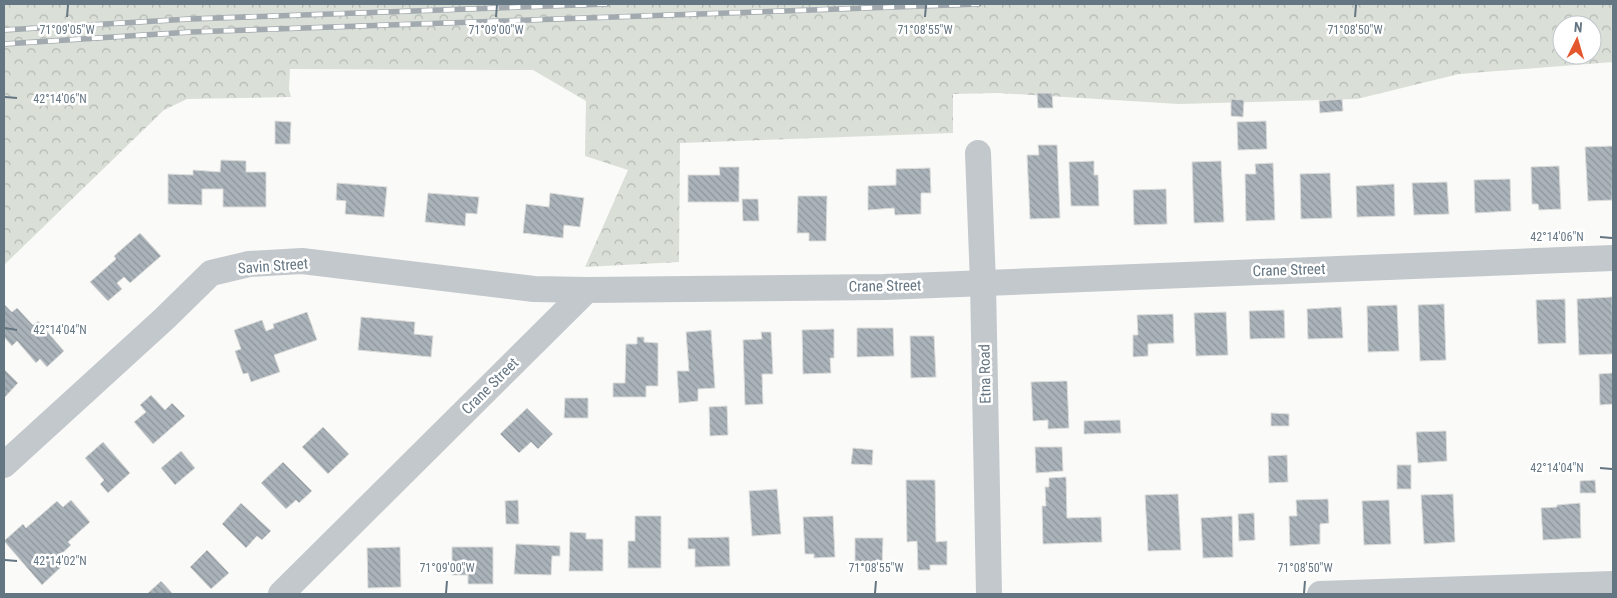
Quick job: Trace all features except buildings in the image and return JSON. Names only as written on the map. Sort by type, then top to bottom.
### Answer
[{"type":"street","name":"Etna Road","points":[[978,153],[983,283],[989,594]]},
{"type":"street","name":"Crane Street","points":[[281,594],[587,290],[884,287],[1613,258]]},
{"type":"street","name":"Savin Street","points":[[4,465],[211,274],[249,264],[302,261],[534,289],[587,290]]},
{"type":"street","points":[[1320,594],[1498,592],[1613,584]]},
{"type":"green space","points":[[4,4],[1613,4],[1613,62],[1602,63],[1602,15],[1552,15],[1552,65],[1574,65],[1459,74],[1357,99],[1179,104],[998,93],[953,94],[953,133],[680,143],[679,262],[585,267],[628,170],[585,156],[586,101],[533,70],[290,69],[289,89],[291,97],[187,99],[164,110],[4,265]]},
{"type":"railway","points":[[4,30],[190,19],[607,4]]},
{"type":"railway","points":[[4,44],[191,32],[979,4]]}]
